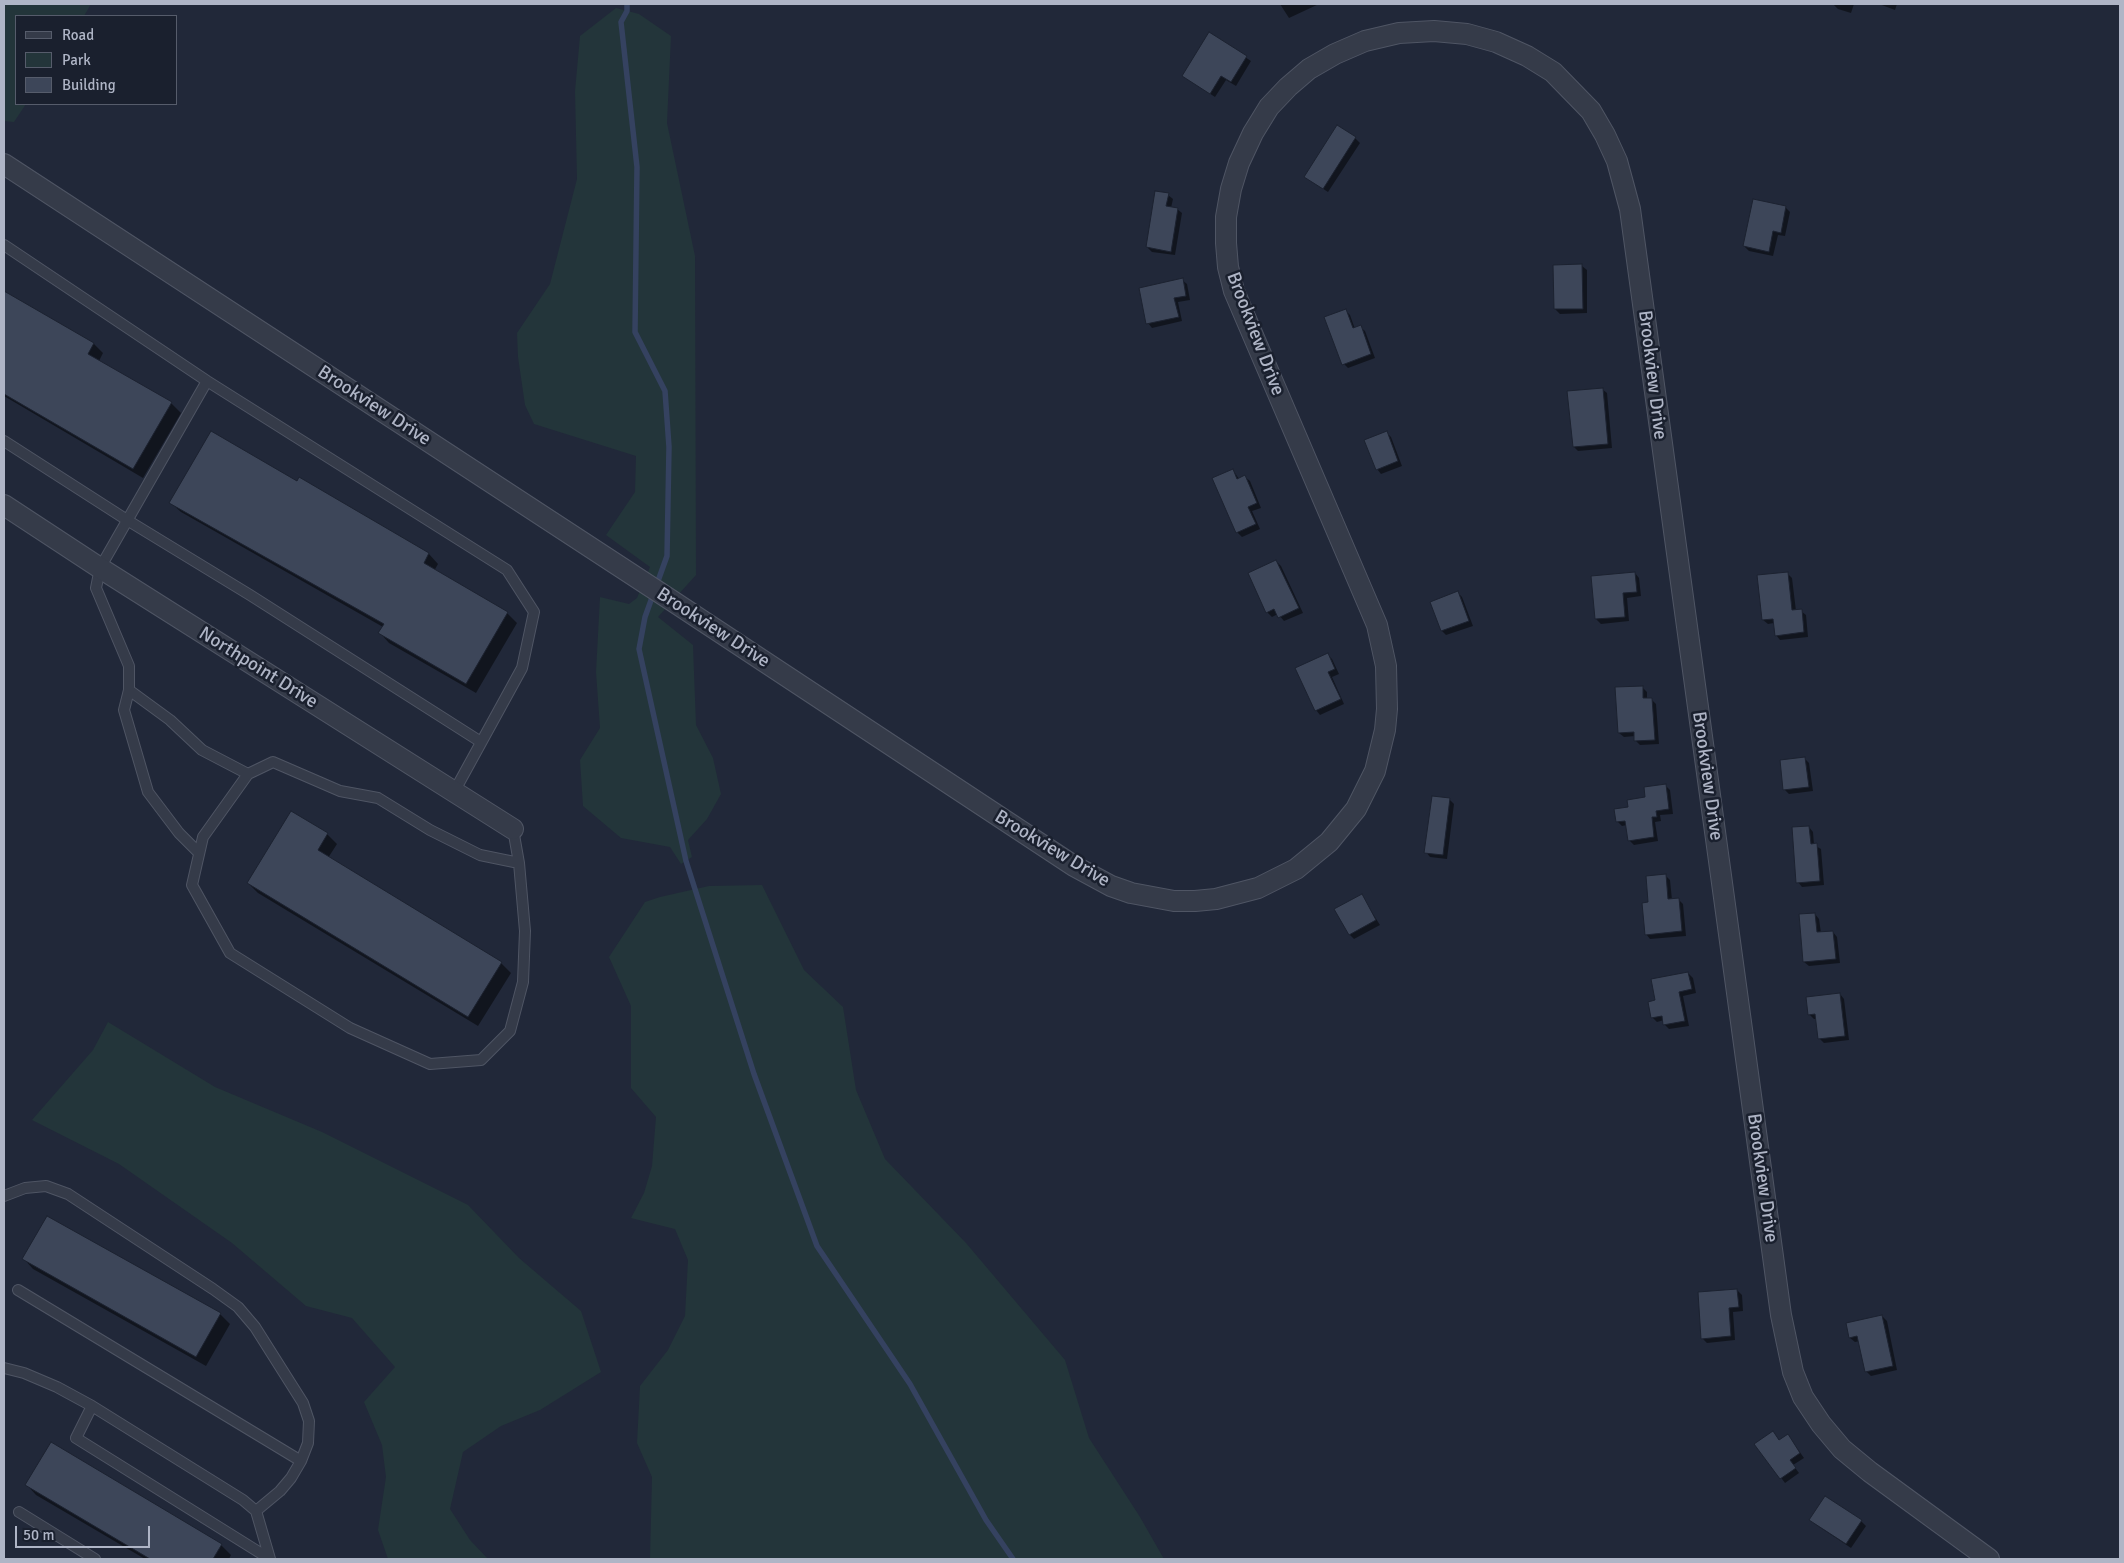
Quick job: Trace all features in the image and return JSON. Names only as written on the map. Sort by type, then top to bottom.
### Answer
[{"type":"street","name":"Brookview Drive","points":[[4,164],[1074,866],[1111,886],[1131,893],[1174,900],[1216,899],[1258,888],[1296,869],[1324,847],[1343,826],[1356,809],[1372,778],[1381,751],[1387,709],[1386,666],[1377,625],[1234,291],[1228,267],[1226,217],[1231,189],[1239,163],[1253,133],[1265,114],[1288,87],[1309,69],[1365,41],[1399,33],[1434,31],[1467,34],[1496,42],[1527,56],[1553,72],[1591,111],[1605,135],[1617,161],[1630,209],[1779,1305],[1793,1372],[1803,1397],[1821,1424],[1842,1448],[1870,1472],[1989,1559]]},
{"type":"street","name":"Northpoint Drive","points":[[4,505],[100,568],[513,829]]},
{"type":"lane","points":[[4,245],[207,381],[507,570],[534,612],[522,668],[454,792]]},
{"type":"lane","points":[[199,853],[179,833],[148,792],[124,710],[129,690],[129,666],[96,588],[100,568],[207,381]]},
{"type":"lane","points":[[4,441],[127,520],[250,594],[481,742]]},
{"type":"lane","points":[[129,690],[170,720],[202,750],[248,774]]},
{"type":"lane","points":[[513,829],[520,863],[525,931],[523,982],[510,1031],[481,1060],[430,1064],[350,1028],[230,953],[192,885],[203,838],[248,774],[273,762],[340,791],[378,798],[430,830],[480,855],[520,863]]},
{"type":"lane","points":[[4,1196],[25,1188],[46,1186],[68,1194],[238,1307],[255,1327],[303,1403],[309,1421],[308,1443],[301,1461],[291,1478],[280,1491],[256,1511]]},
{"type":"lane","points":[[18,1290],[301,1461]]},
{"type":"lane","points":[[4,1368],[24,1373],[56,1386],[92,1406],[243,1500],[256,1511],[270,1559]]},
{"type":"lane","points":[[92,1406],[76,1438],[270,1559]]},
{"type":"lane","points":[[19,1512],[95,1559]]},
{"type":"green space","points":[[4,4],[91,4],[85,15],[15,15],[15,105],[25,105],[14,122],[4,121]]},
{"type":"green space","points":[[616,8],[639,14],[671,36],[667,123],[695,256],[696,575],[658,617],[693,645],[696,725],[713,758],[721,794],[707,819],[688,840],[692,857],[681,864],[670,847],[621,838],[583,806],[580,760],[600,728],[596,672],[600,597],[629,604],[637,598],[650,567],[606,535],[635,492],[636,456],[534,424],[525,405],[518,357],[517,333],[550,284],[577,179],[575,91],[580,36]]},
{"type":"green space","points":[[762,885],[804,970],[843,1007],[856,1090],[885,1159],[966,1243],[1065,1360],[1089,1438],[1140,1517],[1164,1559],[650,1559],[652,1477],[637,1443],[640,1386],[668,1350],[685,1316],[688,1260],[675,1229],[631,1218],[644,1193],[652,1166],[656,1117],[631,1088],[631,1006],[609,957],[645,902],[709,886]]},
{"type":"green space","points":[[108,1022],[215,1087],[322,1132],[468,1205],[519,1258],[581,1311],[601,1372],[540,1410],[501,1426],[463,1452],[450,1509],[470,1540],[488,1559],[388,1559],[378,1530],[386,1477],[382,1445],[364,1402],[395,1367],[352,1318],[306,1306],[232,1243],[119,1164],[32,1120],[93,1050]]},
{"type":"building","points":[[1209,32],[1247,56],[1231,82],[1221,76],[1210,94],[1182,76]]},
{"type":"building","points":[[1337,125],[1356,137],[1323,189],[1304,177]]},
{"type":"building","points":[[1155,191],[1169,193],[1166,206],[1178,208],[1171,252],[1146,247]]},
{"type":"building","points":[[1753,199],[1786,206],[1781,233],[1773,231],[1769,252],[1743,246]]},
{"type":"building","points":[[1582,264],[1583,309],[1554,309],[1553,265]]},
{"type":"building","points":[[1183,278],[1186,296],[1174,298],[1179,317],[1146,324],[1139,288]]},
{"type":"building","points":[[4,291],[94,343],[88,354],[172,402],[133,469],[4,394]]},
{"type":"building","points":[[1346,309],[1353,328],[1361,325],[1371,354],[1342,365],[1324,317]]},
{"type":"building","points":[[1603,388],[1608,444],[1573,447],[1567,391]]},
{"type":"building","points":[[211,431],[297,481],[299,477],[429,553],[424,563],[508,612],[466,684],[378,633],[384,624],[169,503]]},
{"type":"building","points":[[1387,431],[1398,461],[1376,470],[1364,440]]},
{"type":"building","points":[[1233,469],[1237,479],[1245,475],[1257,503],[1248,507],[1256,524],[1236,533],[1212,478]]},
{"type":"building","points":[[1276,560],[1299,608],[1278,618],[1274,609],[1266,613],[1248,573]]},
{"type":"building","points":[[1635,572],[1637,592],[1623,593],[1625,617],[1595,619],[1591,576]]},
{"type":"building","points":[[1788,572],[1792,610],[1802,609],[1804,632],[1775,636],[1773,619],[1762,620],[1757,575]]},
{"type":"building","points":[[1458,591],[1469,621],[1441,631],[1430,602]]},
{"type":"building","points":[[1328,653],[1335,669],[1328,672],[1341,699],[1315,711],[1295,668]]},
{"type":"building","points":[[1643,686],[1643,698],[1652,698],[1655,740],[1634,741],[1634,732],[1618,733],[1615,687]]},
{"type":"building","points":[[1805,757],[1809,787],[1783,790],[1780,760]]},
{"type":"building","points":[[1666,784],[1669,809],[1656,811],[1657,817],[1652,817],[1654,837],[1628,841],[1625,821],[1616,822],[1614,809],[1628,807],[1627,800],[1645,797],[1644,787]]},
{"type":"building","points":[[1432,796],[1450,798],[1443,855],[1424,853]]},
{"type":"building","points":[[291,811],[328,833],[318,850],[502,962],[468,1017],[247,883]]},
{"type":"building","points":[[1809,826],[1811,844],[1817,843],[1820,881],[1796,883],[1792,827]]},
{"type":"building","points":[[1666,874],[1668,899],[1679,898],[1682,931],[1645,935],[1642,903],[1648,902],[1646,876]]},
{"type":"building","points":[[1362,894],[1376,920],[1349,935],[1334,909]]},
{"type":"building","points":[[1815,913],[1817,932],[1833,931],[1836,959],[1803,962],[1799,914]]},
{"type":"building","points":[[1688,972],[1692,989],[1679,992],[1685,1021],[1663,1025],[1662,1016],[1651,1018],[1648,1002],[1655,1000],[1651,979]]},
{"type":"building","points":[[1840,993],[1845,1036],[1818,1039],[1815,1014],[1808,1015],[1806,997]]},
{"type":"building","points":[[47,1216],[221,1313],[196,1357],[22,1259]]},
{"type":"building","points":[[1737,1289],[1739,1307],[1729,1308],[1731,1336],[1701,1339],[1698,1292]]},
{"type":"building","points":[[1882,1315],[1893,1366],[1865,1372],[1857,1336],[1849,1338],[1846,1323]]},
{"type":"building","points":[[1773,1431],[1779,1440],[1788,1434],[1800,1453],[1790,1460],[1796,1468],[1780,1479],[1754,1444]]},
{"type":"building","points":[[51,1442],[222,1544],[213,1559],[150,1559],[25,1485]]},
{"type":"building","points":[[1825,1496],[1862,1520],[1846,1544],[1809,1520]]},
{"type":"waterway","points":[[627,4],[627,11],[621,22],[637,167],[635,332],[665,391],[669,447],[667,556],[645,617],[639,649],[686,861],[754,1074],[817,1246],[910,1384],[986,1520],[1013,1559]]}]
